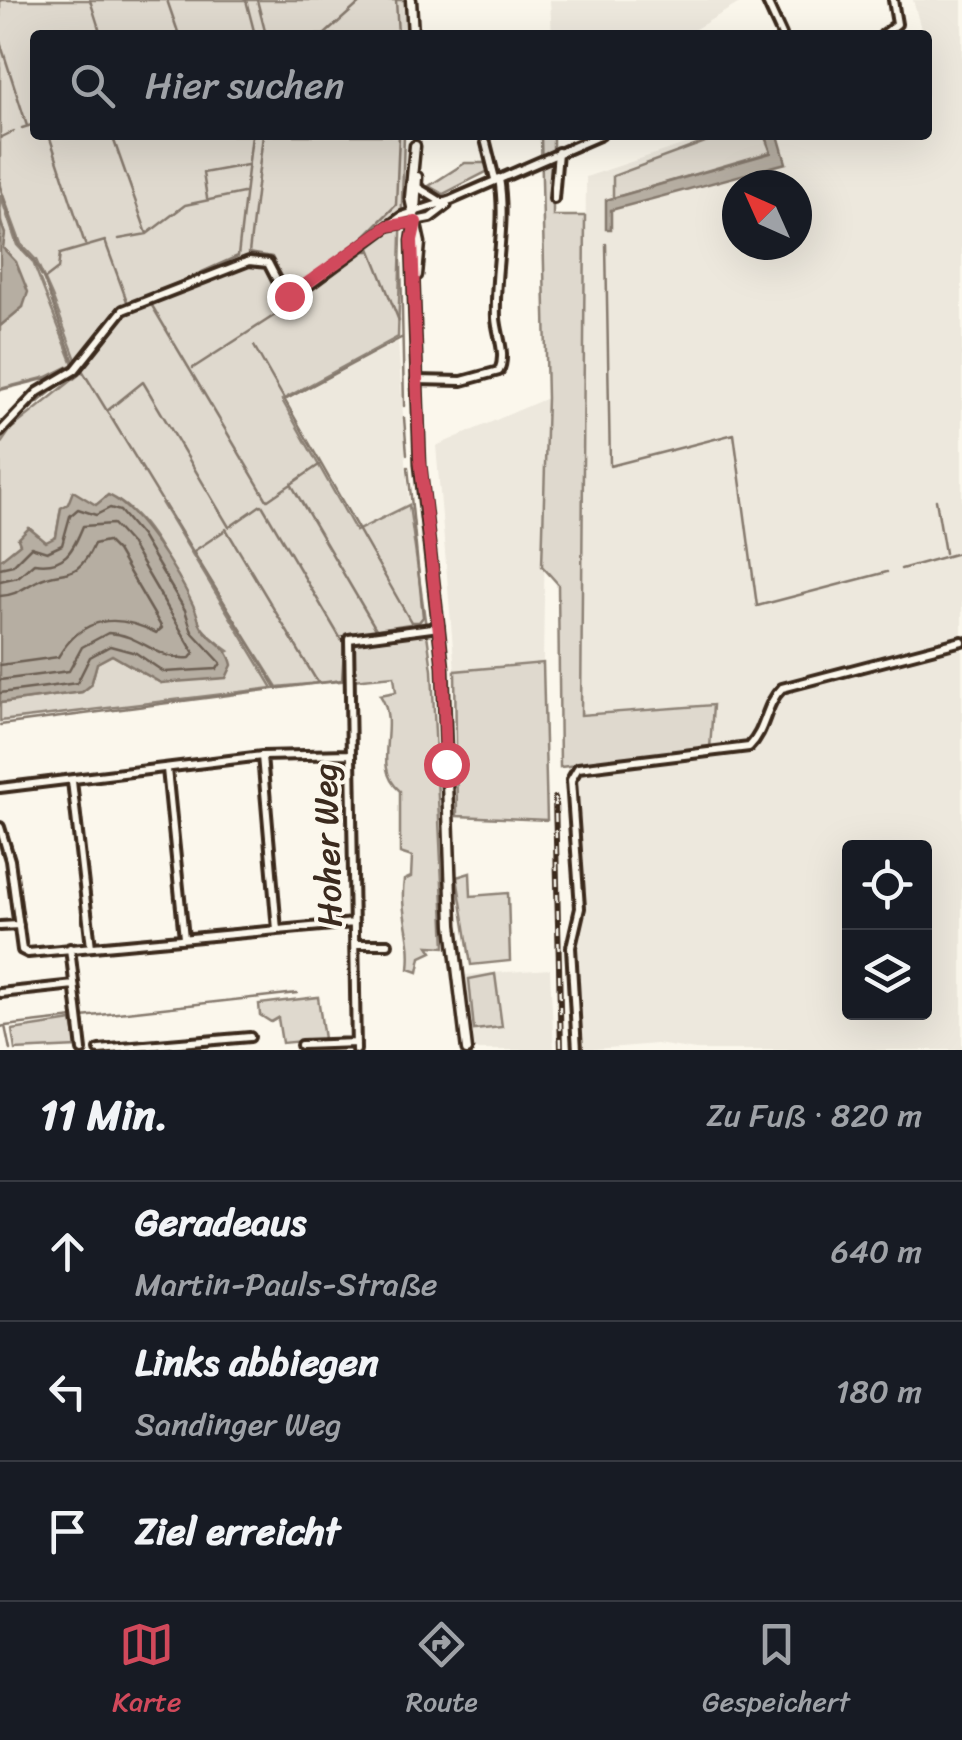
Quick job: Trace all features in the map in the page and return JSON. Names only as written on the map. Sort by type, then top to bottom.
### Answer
[{"type":"street","points":[[411,0],[412,30]]},
{"type":"street","points":[[766,0],[780,30]]},
{"type":"street","points":[[889,30],[897,24],[894,0]]},
{"type":"street","points":[[415,140],[417,187],[412,240],[416,380],[439,627],[452,925],[467,1050]]},
{"type":"street","points":[[416,380],[462,381],[499,371],[504,362],[496,321],[496,262],[504,215],[486,140]]},
{"type":"street","points":[[0,432],[38,392],[76,370],[123,310],[249,260],[268,262],[282,292],[293,296],[388,226],[588,140]]},
{"type":"street","points":[[415,217],[410,198],[416,146]]},
{"type":"street","points":[[554,199],[558,152]]},
{"type":"street","points":[[417,187],[448,202]]},
{"type":"street","name":"Hoher Weg","points":[[356,1046],[348,638],[439,627]]},
{"type":"street","points":[[576,1050],[571,947],[580,908],[571,780],[578,768],[749,746],[762,734],[770,700],[782,688],[962,642]]},
{"type":"street","points":[[0,788],[262,756],[349,754]]},
{"type":"street","points":[[262,756],[277,930]]},
{"type":"street","points":[[167,769],[184,938]]},
{"type":"street","points":[[72,780],[91,946]]},
{"type":"street","points":[[0,827],[10,860],[22,950],[354,924]]},
{"type":"street","points":[[0,860],[10,860]]},
{"type":"street","points":[[0,926],[19,925]]},
{"type":"street","points":[[356,944],[388,944]]},
{"type":"street","points":[[70,948],[82,1050]]},
{"type":"street","points":[[0,994],[74,985]]},
{"type":"street","points":[[99,1050],[169,1048],[250,1037]]},
{"type":"street","points":[[301,1045],[356,1046]]},
{"type":"shaded area","points":[[0,0],[407,0],[406,30],[30,30],[30,140],[404,140],[398,337],[282,400],[356,531],[409,505],[432,670],[445,947],[428,946],[432,952],[421,957],[418,972],[409,969],[403,903],[404,880],[411,877],[412,857],[400,853],[400,791],[387,770],[388,720],[380,695],[396,692],[394,676],[277,687],[161,502],[273,688],[0,721],[0,703],[82,692],[91,685],[97,663],[112,655],[161,683],[229,651],[200,625],[151,534],[124,505],[108,496],[97,505],[61,508],[56,537],[46,543],[36,536],[0,560],[0,445],[11,429],[81,373],[52,296],[36,260],[21,244],[0,187]]},
{"type":"shaded area","points":[[550,0],[743,1],[694,30],[552,30]]},
{"type":"shaded area","points":[[913,0],[962,0],[962,1050],[696,1050],[657,1044],[583,1050],[577,1016],[576,780],[582,772],[709,749],[712,705],[581,716],[586,177],[697,140],[932,140],[932,30],[918,30]]},
{"type":"shaded area","points":[[541,140],[553,140],[553,216],[585,216],[581,715],[713,705],[710,749],[560,767],[558,584],[542,566],[547,398]]},
{"type":"shaded area","points":[[710,140],[766,140],[771,152],[613,198],[613,176]]},
{"type":"shaded area","points":[[465,163],[486,163],[488,171],[443,194],[429,186]]},
{"type":"shaded area","points":[[0,194],[17,245],[33,262],[73,364],[47,377],[0,389],[0,326],[23,307],[16,262],[2,248]]},
{"type":"shaded area","points":[[398,341],[409,505],[360,530],[287,401]]},
{"type":"shaded area","points":[[547,398],[543,663],[455,671],[436,446]]},
{"type":"shaded area","points":[[543,663],[547,820],[457,816],[455,671]]},
{"type":"shaded area","points":[[470,873],[471,896],[508,893],[510,961],[471,965],[457,877]]},
{"type":"shaded area","points":[[550,969],[554,1050],[473,1050],[464,975]]},
{"type":"shaded area","points":[[495,974],[502,1027],[474,1030],[469,979]]},
{"type":"shaded area","points":[[318,997],[324,1039],[282,1043],[278,1018],[271,1022],[260,1015],[259,1004]]},
{"type":"shaded area","points":[[72,1021],[77,1047],[15,1050],[12,1030]]},
{"type":"water","points":[[767,140],[779,140],[786,163],[760,170],[722,170],[722,180],[611,210],[611,229],[606,229],[606,200],[771,153]]},
{"type":"water","points":[[0,220],[5,234],[3,248],[16,262],[28,292],[23,307],[0,326]]},
{"type":"water","points":[[73,491],[96,505],[108,495],[145,528],[179,578],[201,627],[227,653],[232,665],[226,678],[161,683],[112,655],[97,663],[91,685],[82,692],[0,703],[0,560],[20,544],[18,539],[29,528],[46,542],[56,537],[61,508],[68,504]]},
{"type":"waterway","points":[[90,0],[99,30]]},
{"type":"waterway","points":[[167,0],[177,30]]},
{"type":"waterway","points":[[246,0],[254,30]]},
{"type":"waterway","points":[[257,0],[265,30]]},
{"type":"waterway","points":[[330,30],[363,0]]},
{"type":"waterway","points":[[396,0],[398,30]]},
{"type":"waterway","points":[[0,42],[27,126]]},
{"type":"waterway","points":[[22,128],[30,126]]},
{"type":"waterway","points":[[0,138],[14,131]]},
{"type":"waterway","points":[[51,140],[85,244]]},
{"type":"waterway","points":[[114,140],[147,234],[185,205],[243,193]]},
{"type":"waterway","points":[[135,302],[238,256],[251,140]]},
{"type":"waterway","points":[[262,140],[249,253],[272,257],[290,292],[354,247],[396,205],[399,140]]},
{"type":"waterway","points":[[207,198],[203,173],[247,165]]},
{"type":"waterway","points":[[0,187],[19,245],[44,280],[75,365]]},
{"type":"waterway","points":[[119,239],[147,234]]},
{"type":"waterway","points":[[45,279],[58,269],[60,254],[105,241],[128,304]]},
{"type":"waterway","points":[[606,244],[610,466],[734,434],[757,606],[887,572]]},
{"type":"waterway","points":[[370,248],[399,321]]},
{"type":"waterway","points":[[296,300],[365,251],[371,251]]},
{"type":"waterway","points":[[401,261],[404,406]]},
{"type":"waterway","points":[[207,281],[243,268]]},
{"type":"waterway","points":[[190,287],[151,304],[267,500]]},
{"type":"waterway","points":[[193,368],[289,306]]},
{"type":"waterway","points":[[0,390],[48,378],[75,365],[119,308]]},
{"type":"waterway","points":[[285,400],[401,338]]},
{"type":"waterway","points":[[0,440],[102,343]]},
{"type":"waterway","points":[[254,346],[411,622],[419,622],[423,617],[408,467]]},
{"type":"waterway","points":[[82,370],[277,689]]},
{"type":"waterway","points":[[107,411],[143,382],[229,527]]},
{"type":"waterway","points":[[404,418],[407,454]]},
{"type":"waterway","points":[[268,500],[319,465]]},
{"type":"waterway","points":[[291,484],[376,629]]},
{"type":"waterway","points":[[936,500],[945,553]]},
{"type":"waterway","points":[[231,526],[261,505]]},
{"type":"waterway","points":[[262,505],[342,641]]},
{"type":"waterway","points":[[226,529],[318,683]]},
{"type":"waterway","points":[[194,551],[224,531]]},
{"type":"waterway","points":[[901,569],[962,552]]},
{"type":"waterway","points":[[0,725],[342,680],[345,634],[410,624]]},
{"type":"waterway","points":[[82,1017],[297,993]]},
{"type":"waterway","points":[[5,1026],[74,1018]]},
{"type":"waterway","points":[[0,1027],[5,1026],[10,1050]]},
{"type":"railway","points":[[555,798],[561,1050]]},
{"type":"route","points":[[289,296],[365,246],[388,226],[416,222],[412,240],[420,458],[443,668],[446,764]]}]
